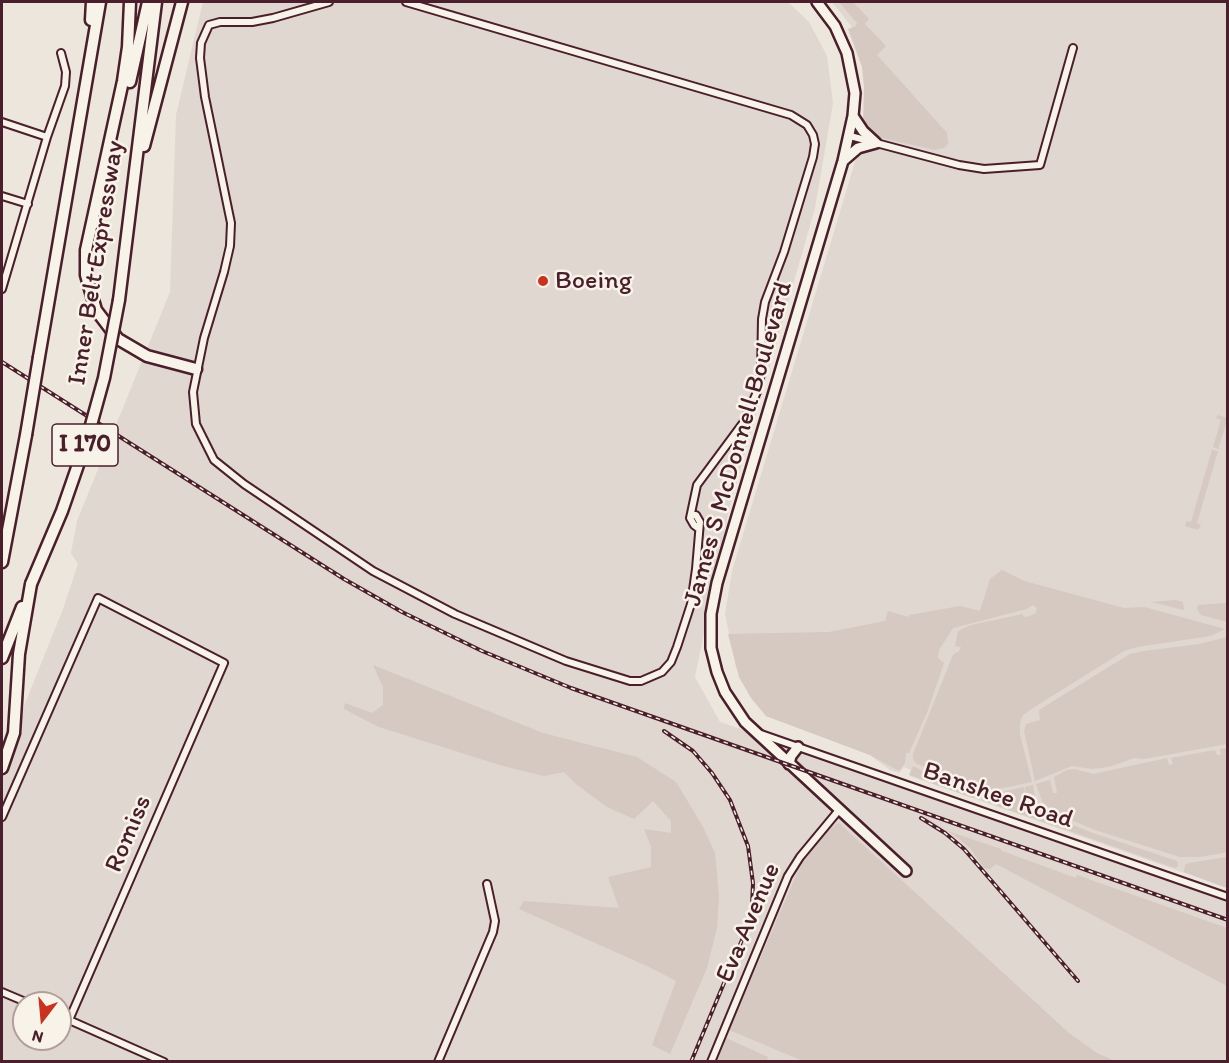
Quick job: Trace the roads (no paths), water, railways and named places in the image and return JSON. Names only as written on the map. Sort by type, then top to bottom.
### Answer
[{"type":"highway","points":[[87,78],[92,2]]},
{"type":"highway","name":"Inner Belt Expressway","points":[[2,562],[100,2]]},
{"type":"highway","points":[[130,2],[128,47],[123,81],[85,263],[88,288],[96,310],[118,339],[147,356],[196,369]]},
{"type":"highway","points":[[148,2],[95,236],[91,264],[92,276],[100,304],[116,328],[136,344],[178,359],[196,369]]},
{"type":"highway","name":"Inner Belt Expressway","points":[[2,658],[62,511],[88,436],[108,358],[119,300],[156,2]]},
{"type":"highway","points":[[135,178],[182,2]]},
{"type":"highway","points":[[2,768],[14,733],[19,654],[31,584]]},
{"type":"main road","name":"James S McDonnell Boulevard","points":[[818,2],[835,26],[848,52],[854,81],[850,136],[712,603],[711,648],[720,682],[734,708],[755,732],[906,871]]},
{"type":"main road","points":[[853,116],[863,131],[876,143]]},
{"type":"main road","points":[[843,161],[858,148],[876,143]]},
{"type":"main road","points":[[789,764],[790,756],[798,747]]},
{"type":"street","points":[[328,2],[252,22],[220,22],[209,25],[204,33],[200,58],[204,97],[231,223],[230,246],[224,272],[196,369],[193,392],[196,424],[214,460],[244,484],[370,570],[440,606],[563,660],[618,679],[641,681],[653,677],[662,672],[671,662],[691,604],[700,522],[696,515],[692,515],[697,486],[743,423],[757,392],[761,373],[762,319],[765,302],[784,252],[813,157],[815,144],[813,135],[807,125],[791,115],[405,2]]},
{"type":"street","points":[[850,136],[959,165],[984,169],[1040,165],[1073,48]]},
{"type":"street","points":[[2,289],[66,78],[61,53]]},
{"type":"street","points":[[2,122],[47,136]]},
{"type":"street","points":[[2,196],[28,204]]},
{"type":"street","name":"Romiss","points":[[2,817],[98,598],[224,663],[72,1013]]},
{"type":"street","name":"Banshee Road","points":[[755,732],[1227,897]]},
{"type":"street","name":"Eva Avenue","points":[[711,1062],[788,876],[800,857],[839,810]]},
{"type":"street","points":[[438,1062],[493,932],[495,921],[487,885]]},
{"type":"street","points":[[72,1021],[164,1062]]},
{"type":"railway","points":[[2,362],[344,579],[402,612],[482,651],[571,688],[1228,920]]},
{"type":"railway","points":[[664,731],[693,751],[712,773],[730,800],[748,846],[753,883],[752,906],[747,928],[691,1062]]},
{"type":"railway","points":[[921,818],[945,833],[964,849],[1078,981]]},
{"type":"place","name":"Boeing","points":[[543,281]]}]
